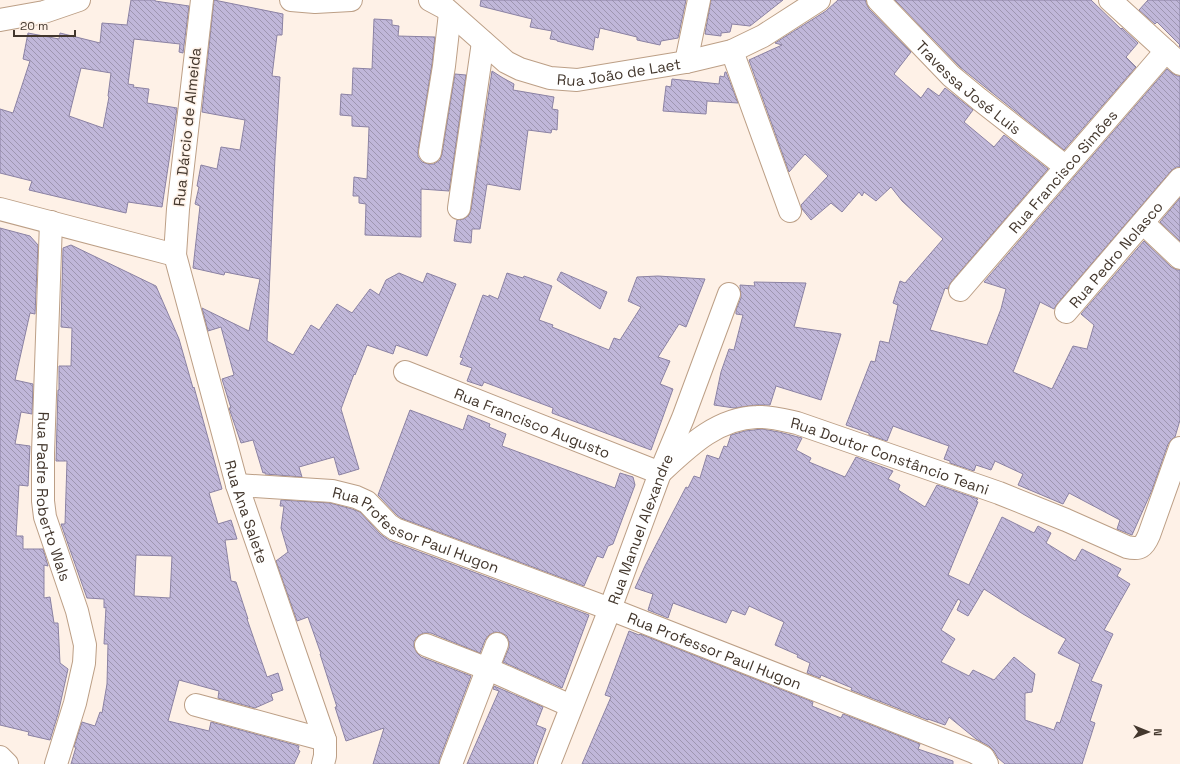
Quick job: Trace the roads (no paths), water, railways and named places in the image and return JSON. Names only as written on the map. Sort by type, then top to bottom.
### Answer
[{"type":"street","points":[[0,20],[44,12],[79,0]]},
{"type":"street","name":"Rua Dárcio de Almeida","points":[[175,255],[179,202],[202,0]]},
{"type":"street","points":[[291,0],[315,2],[352,0]]},
{"type":"street","name":"Rua João de Laet","points":[[430,0],[445,8],[506,62],[538,75],[567,80],[578,80],[686,62],[732,51],[763,36],[818,0]]},
{"type":"street","points":[[686,62],[699,0]]},
{"type":"street","name":"Travessa José Luis","points":[[878,0],[951,76],[1066,168]]},
{"type":"street","points":[[1123,4],[1173,58]]},
{"type":"street","points":[[430,152],[444,66],[450,13]]},
{"type":"street","points":[[459,208],[483,42]]},
{"type":"street","points":[[732,51],[790,211]]},
{"type":"street","name":"Rua Francisco Simões","points":[[960,290],[1066,168],[1173,58]]},
{"type":"street","name":"Rua Pedro Nolasco","points":[[1066,312],[1180,179]]},
{"type":"street","points":[[0,209],[175,255]]},
{"type":"street","name":"Rua Padre Roberto Wals","points":[[51,222],[43,453],[43,501],[45,517],[77,611],[85,645],[84,663],[56,764]]},
{"type":"street","points":[[1142,223],[1180,258]]},
{"type":"street","name":"Rua Ana Salete","points":[[175,255],[237,485],[326,740],[323,764]]},
{"type":"street","name":"Rua Manuel Alexandre","points":[[549,764],[610,609],[660,473],[683,418],[729,294]]},
{"type":"street","name":"Rua Francisco Augusto","points":[[405,372],[660,473]]},
{"type":"street","name":"Rua Doutor Constâncio Teani","points":[[660,473],[687,448],[715,428],[737,419],[758,416],[776,418],[797,423],[999,493],[1127,547],[1138,548],[1143,546],[1146,541],[1180,448]]},
{"type":"street","name":"Rua Professor Paul Hugon","points":[[237,485],[332,491],[356,496],[367,502],[389,525],[395,529],[610,609],[974,752],[983,757],[987,764]]},
{"type":"street","points":[[451,764],[497,644]]},
{"type":"street","points":[[426,645],[488,669],[571,706]]},
{"type":"street","points":[[196,705],[326,740]]},
{"type":"street","points":[[0,757],[7,764]]}]
